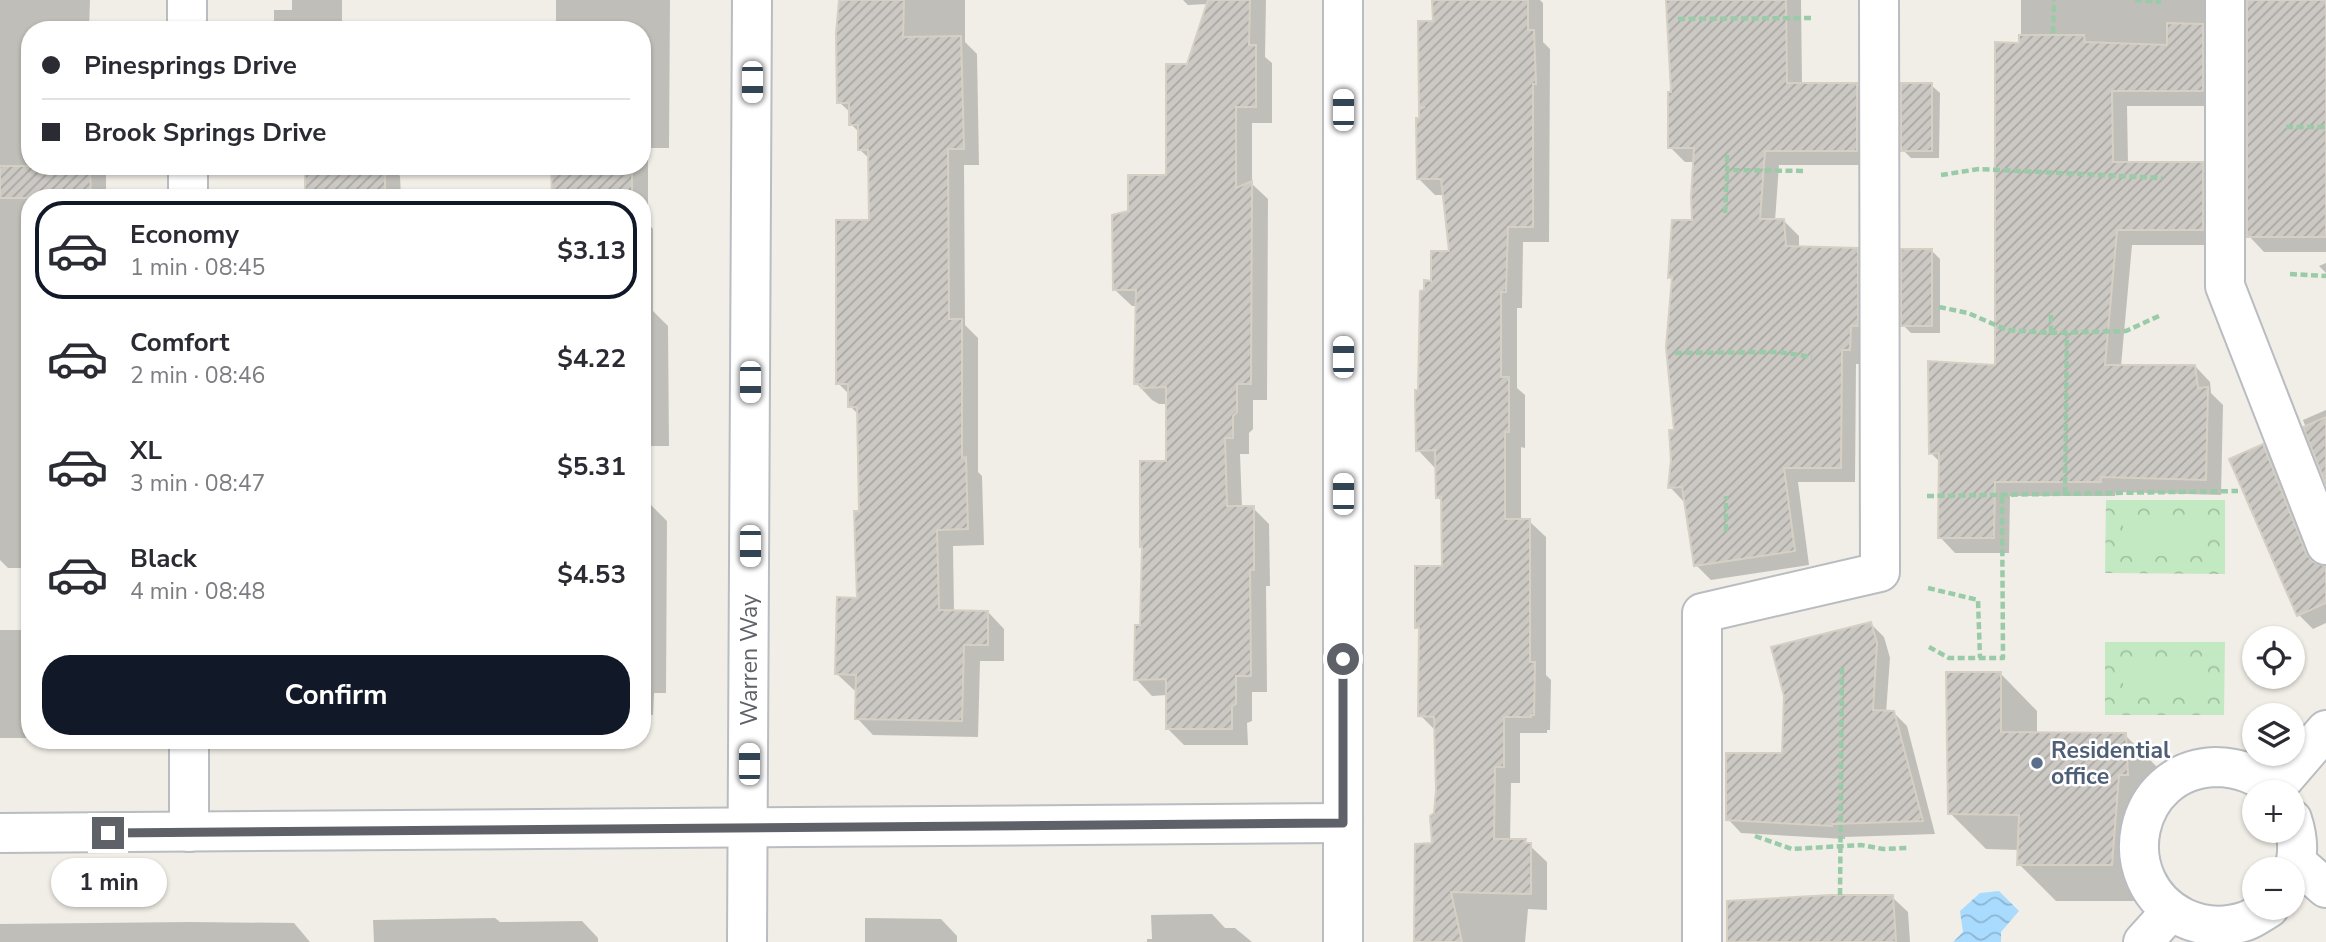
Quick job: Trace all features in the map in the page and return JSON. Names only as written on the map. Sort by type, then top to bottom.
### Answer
[{"type":"street","points":[[187,0],[187,21]]},
{"type":"street","name":"Warren Way","points":[[747,942],[752,0]]},
{"type":"street","points":[[1343,0],[1343,942]]},
{"type":"street","points":[[1702,942],[1702,613],[1880,572],[1880,0]]},
{"type":"street","points":[[2225,0],[2225,286],[2326,545]]},
{"type":"street","points":[[2294,780],[2326,730]]},
{"type":"street","points":[[189,749],[189,832]]},
{"type":"street","points":[[2259,780],[2253,774],[2227,767],[2201,768],[2176,778],[2156,795],[2143,818],[2138,844],[2141,870],[2153,893],[2171,911],[2195,923],[2221,927],[2262,924]]},
{"type":"street","points":[[0,833],[1343,823]]},
{"type":"street","points":[[2305,874],[2326,888]]},
{"type":"street","points":[[2143,942],[2171,911]]},
{"type":"path","points":[[2053,33],[2054,0]]},
{"type":"path","points":[[2135,0],[2161,2]]},
{"type":"path","points":[[1678,19],[1813,18]]},
{"type":"path","points":[[2286,128],[2326,128]]},
{"type":"path","points":[[1725,214],[1727,155]]},
{"type":"path","points":[[1941,175],[1979,169],[2162,178]]},
{"type":"path","points":[[1727,170],[1806,171]]},
{"type":"path","points":[[2290,274],[2326,276]]},
{"type":"path","points":[[1939,307],[1968,313],[2007,330],[2051,333],[2126,331],[2161,315]]},
{"type":"path","points":[[2051,315],[2051,333]]},
{"type":"path","points":[[2065,494],[2067,333]]},
{"type":"path","points":[[1675,354],[1778,352],[1812,357]]},
{"type":"path","points":[[1927,496],[2238,491]]},
{"type":"path","points":[[1726,495],[1726,531]]},
{"type":"path","points":[[1929,647],[1949,658],[2003,658],[2002,495]]},
{"type":"path","points":[[1928,588],[1978,600],[1980,658]]},
{"type":"path","points":[[1840,895],[1842,668]]},
{"type":"path","points":[[1755,836],[1792,849],[1861,845],[1882,849],[1909,848]]},
{"type":"green space","points":[[2106,500],[2225,500],[2225,574],[2105,573]]},
{"type":"green space","points":[[2123,518],[2206,518],[2205,556],[2123,556]]},
{"type":"green space","points":[[2105,642],[2225,642],[2224,715],[2105,715]]},
{"type":"green space","points":[[2123,659],[2206,659],[2205,697],[2123,697]]},
{"type":"water","points":[[1999,891],[2019,911],[2001,932],[2001,942],[1953,942],[1963,932],[1960,911],[1980,893]]},
{"type":"building","points":[[839,0],[904,0],[903,37],[961,36],[964,149],[948,149],[949,319],[962,319],[962,458],[966,457],[968,529],[937,530],[939,610],[988,611],[988,645],[964,645],[962,721],[855,719],[856,675],[835,674],[837,597],[857,598],[854,511],[859,511],[857,407],[848,407],[848,384],[836,384],[836,220],[869,220],[868,150],[858,150],[858,125],[849,125],[849,103],[837,103],[836,33]]},
{"type":"building","points":[[1208,0],[1250,0],[1249,45],[1256,45],[1256,107],[1236,107],[1236,188],[1252,181],[1251,384],[1237,384],[1233,438],[1225,438],[1227,506],[1254,506],[1254,570],[1250,570],[1251,676],[1236,676],[1236,704],[1232,706],[1232,729],[1166,729],[1166,679],[1134,680],[1135,625],[1140,625],[1140,461],[1166,461],[1166,387],[1141,388],[1141,384],[1134,384],[1136,290],[1113,290],[1112,215],[1128,211],[1128,175],[1166,175],[1166,64],[1187,64]]},
{"type":"building","points":[[1432,0],[1528,0],[1528,30],[1534,30],[1536,84],[1533,84],[1533,227],[1508,227],[1506,292],[1501,292],[1501,377],[1509,377],[1509,432],[1505,432],[1505,519],[1530,519],[1530,662],[1535,662],[1534,715],[1504,717],[1504,767],[1495,767],[1494,839],[1526,839],[1525,843],[1531,843],[1531,894],[1451,892],[1462,942],[1414,942],[1415,844],[1432,843],[1430,816],[1434,813],[1436,790],[1434,717],[1418,716],[1419,628],[1415,628],[1415,566],[1442,566],[1441,497],[1436,498],[1435,450],[1416,451],[1415,390],[1418,390],[1420,291],[1424,290],[1424,280],[1431,281],[1431,251],[1449,251],[1441,179],[1417,179],[1416,118],[1419,118],[1419,109],[1425,107],[1419,107],[1418,21],[1433,21]]},
{"type":"building","points":[[1666,0],[1786,0],[1787,83],[1857,83],[1857,151],[1765,151],[1760,219],[1784,219],[1786,246],[1858,248],[1858,326],[1851,326],[1850,350],[1842,350],[1841,468],[1784,468],[1795,551],[1694,566],[1682,487],[1668,488],[1671,460],[1669,430],[1674,430],[1666,347],[1672,277],[1668,278],[1672,220],[1692,220],[1694,148],[1668,148],[1668,92],[1671,92]]},
{"type":"building","points":[[2247,0],[2326,0],[2326,237],[2247,237]]},
{"type":"building","points":[[2167,23],[2203,24],[2203,91],[2112,91],[2113,162],[2203,162],[2203,230],[2117,230],[2105,365],[2195,365],[2198,388],[2208,387],[2206,480],[2101,477],[2101,482],[1995,482],[1994,538],[1938,538],[1939,453],[1929,454],[1928,361],[1995,365],[1995,42],[2019,43],[2019,35],[2084,35],[2085,42],[2167,45]]},
{"type":"building","points":[[1901,83],[1932,83],[1932,151],[1901,151]]},
{"type":"building","points":[[0,166],[21,166],[21,175],[90,175],[91,189],[21,189],[21,198],[0,198]]},
{"type":"building","points":[[305,175],[385,175],[385,189],[305,189]]},
{"type":"building","points":[[551,175],[632,175],[632,189],[552,189]]},
{"type":"building","points":[[1901,249],[1932,249],[1932,326],[1901,326]]},
{"type":"building","points":[[2326,417],[2326,485],[2303,427]]},
{"type":"building","points":[[2263,444],[2306,553],[2313,562],[2326,566],[2326,603],[2297,616],[2229,459]]},
{"type":"building","points":[[1871,622],[1877,643],[1873,710],[1894,711],[1923,821],[1832,826],[1726,820],[1726,753],[1782,753],[1784,696],[1771,647]]},
{"type":"building","name":"Residential office","points":[[1946,672],[2001,672],[2001,732],[2126,733],[2128,775],[2119,775],[2112,865],[2017,865],[2019,815],[1948,814]]},
{"type":"building","points":[[1831,895],[1893,895],[1896,942],[1727,942],[1727,901]]},
{"type":"place","name":"Residential office","points":[[2037,763]]},
{"type":"route","points":[[108,833],[1343,823],[1343,659]]}]
